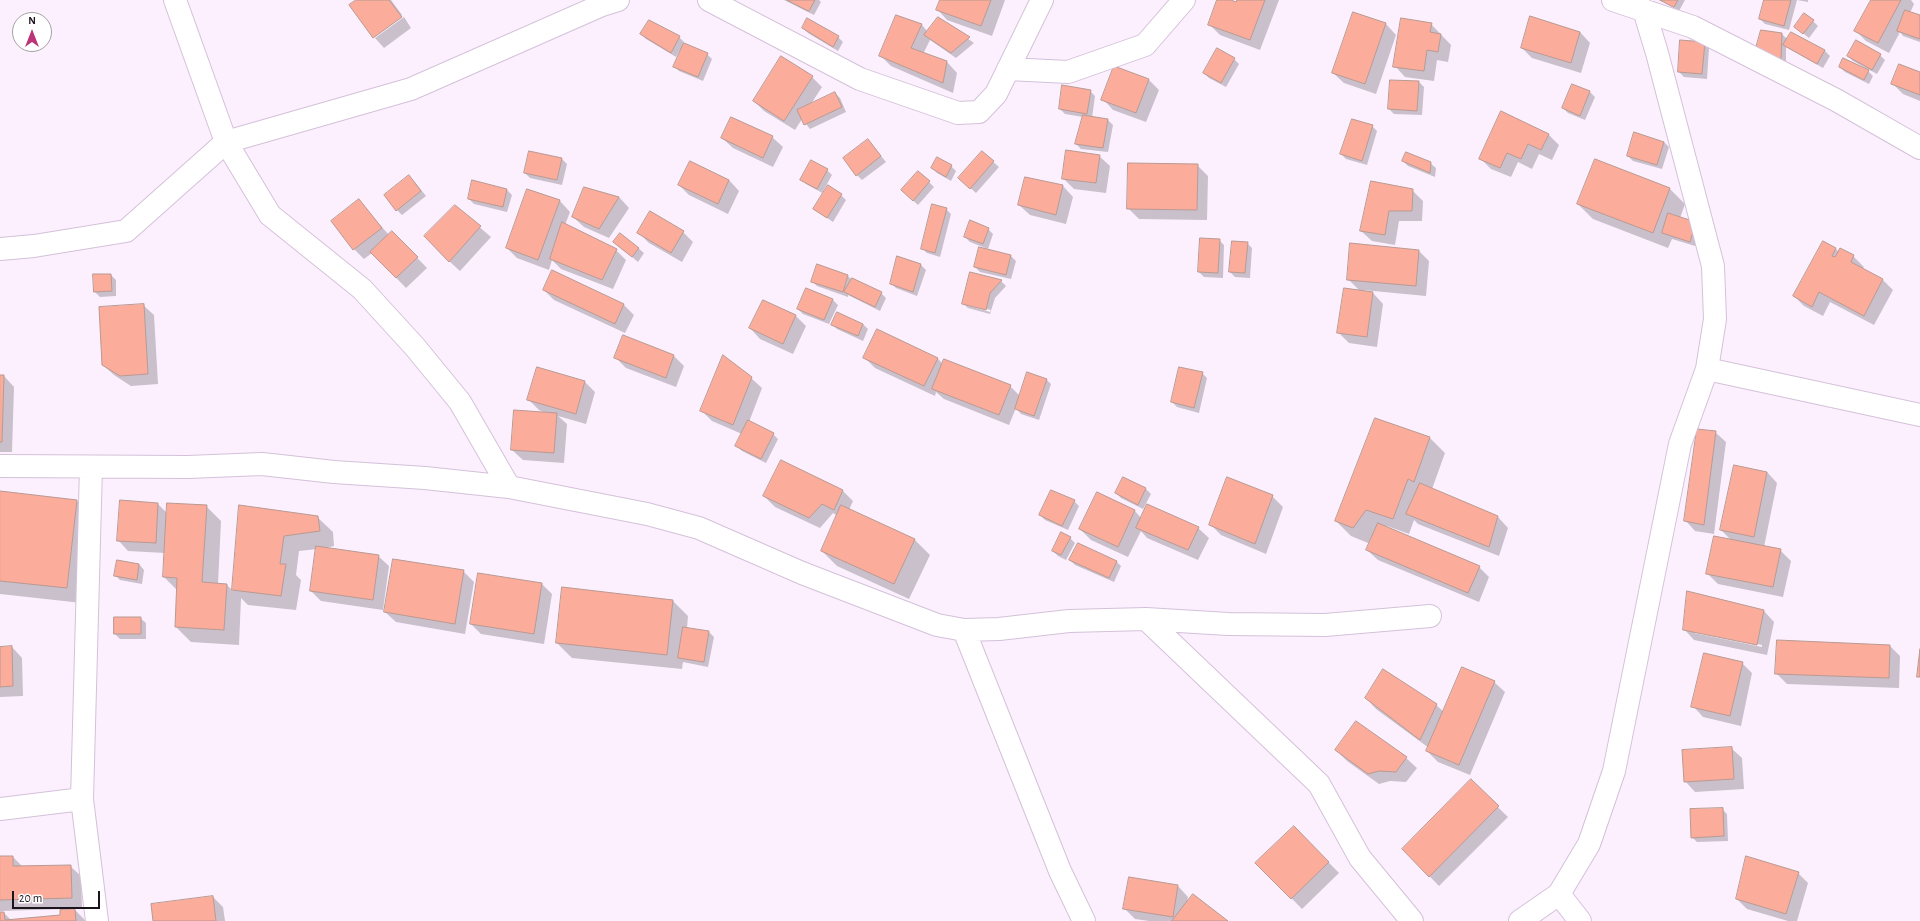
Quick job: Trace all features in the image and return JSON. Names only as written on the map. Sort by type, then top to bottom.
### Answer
[{"type":"street","points":[[175,0],[226,142],[270,215],[362,289],[420,353],[460,402],[509,487]]},
{"type":"street","points":[[0,249],[34,246],[126,231],[226,142],[411,89],[602,5],[618,0]]},
{"type":"street","points":[[709,0],[860,79],[958,113],[979,112],[996,94],[1042,0]]},
{"type":"street","points":[[1008,68],[1068,72],[1145,45],[1184,0]]},
{"type":"street","points":[[1613,0],[1693,27],[1836,100],[1920,148]]},
{"type":"street","points":[[1520,921],[1558,894],[1589,844],[1614,771],[1680,444],[1708,369],[1715,319],[1713,266],[1657,53],[1644,10]]},
{"type":"street","points":[[1708,369],[1920,414]]},
{"type":"street","points":[[0,466],[188,467],[262,464],[334,472],[425,478],[509,487],[647,514],[699,528],[802,573],[937,625],[964,630],[999,629],[1069,621],[1146,619],[1228,624],[1325,625],[1430,616]]},
{"type":"street","points":[[91,467],[82,799],[96,921]]},
{"type":"street","points":[[1146,619],[1318,784],[1360,858],[1412,921]]},
{"type":"street","points":[[964,630],[1060,871],[1084,921]]},
{"type":"street","points":[[0,809],[82,799]]},
{"type":"street","points":[[1558,894],[1580,921]]},
{"type":"building","points":[[356,0],[389,0],[402,17],[373,38],[349,5]]},
{"type":"building","points":[[787,0],[815,0],[809,11]]},
{"type":"building","points":[[940,0],[991,0],[981,26],[936,10]]},
{"type":"building","points":[[1217,0],[1231,0],[1236,2],[1237,0],[1265,0],[1250,40],[1208,25]]},
{"type":"building","points":[[1660,0],[1678,0],[1674,7]]},
{"type":"building","points":[[1764,0],[1791,0],[1784,26],[1759,19]]},
{"type":"building","points":[[1871,0],[1901,0],[1878,43],[1854,31]]},
{"type":"building","points":[[1905,10],[1920,15],[1920,39],[1897,31]]},
{"type":"building","points":[[1353,12],[1386,23],[1365,84],[1332,73]]},
{"type":"building","points":[[1804,13],[1814,20],[1803,34],[1794,27]]},
{"type":"building","points":[[896,15],[922,24],[911,48],[947,61],[943,83],[879,56]]},
{"type":"building","points":[[1530,16],[1580,32],[1571,63],[1521,48]]},
{"type":"building","points":[[938,17],[970,37],[951,53],[924,35]]},
{"type":"building","points":[[807,18],[839,36],[833,47],[802,28]]},
{"type":"building","points":[[1401,18],[1432,23],[1430,32],[1441,34],[1438,52],[1427,50],[1424,71],[1393,67]]},
{"type":"building","points":[[649,20],[680,36],[671,53],[640,34]]},
{"type":"building","points":[[1761,30],[1782,33],[1781,60],[1756,48]]},
{"type":"building","points":[[1791,32],[1825,50],[1817,64],[1783,45]]},
{"type":"building","points":[[1680,40],[1705,42],[1702,74],[1678,72]]},
{"type":"building","points":[[1856,40],[1881,54],[1872,70],[1847,56]]},
{"type":"building","points":[[684,43],[708,53],[698,77],[673,67]]},
{"type":"building","points":[[1217,48],[1235,58],[1221,83],[1203,73]]},
{"type":"building","points":[[781,56],[813,76],[784,121],[753,101]]},
{"type":"building","points":[[1843,58],[1869,70],[1864,80],[1839,67]]},
{"type":"building","points":[[1899,64],[1920,72],[1920,95],[1891,84]]},
{"type":"building","points":[[1114,66],[1149,79],[1136,113],[1101,100]]},
{"type":"building","points":[[1390,80],[1419,81],[1417,111],[1388,109]]},
{"type":"building","points":[[1572,84],[1590,91],[1580,116],[1562,108]]},
{"type":"building","points":[[1062,85],[1091,90],[1087,114],[1059,109]]},
{"type":"building","points":[[835,92],[842,107],[804,125],[797,110]]},
{"type":"building","points":[[1501,111],[1549,134],[1541,150],[1528,144],[1521,159],[1507,153],[1500,168],[1479,159]]},
{"type":"building","points":[[1083,115],[1108,119],[1103,148],[1075,144]]},
{"type":"building","points":[[731,117],[773,136],[763,158],[721,138]]},
{"type":"building","points":[[1352,119],[1373,125],[1362,161],[1340,154]]},
{"type":"building","points":[[1634,132],[1664,142],[1657,165],[1627,156]]},
{"type":"building","points":[[868,139],[881,156],[856,176],[843,158]]},
{"type":"building","points":[[1066,150],[1100,155],[1096,183],[1062,179]]},
{"type":"building","points":[[529,151],[562,158],[557,180],[524,173]]},
{"type":"building","points":[[982,151],[994,161],[970,189],[958,178]]},
{"type":"building","points":[[1406,152],[1431,162],[1430,173],[1402,161]]},
{"type":"building","points":[[937,157],[952,165],[946,177],[931,168]]},
{"type":"building","points":[[1595,159],[1670,188],[1653,233],[1577,204]]},
{"type":"building","points":[[811,160],[828,169],[817,189],[800,180]]},
{"type":"building","points":[[690,161],[729,180],[718,204],[678,185]]},
{"type":"building","points":[[1128,163],[1198,164],[1197,210],[1127,209]]},
{"type":"building","points":[[918,171],[930,181],[913,201],[901,190]]},
{"type":"building","points":[[409,175],[421,191],[396,211],[384,195]]},
{"type":"building","points":[[1025,177],[1063,185],[1056,215],[1018,205]]},
{"type":"building","points":[[472,180],[507,189],[503,207],[468,199]]},
{"type":"building","points":[[1371,181],[1413,189],[1412,211],[1389,211],[1385,235],[1360,231]]},
{"type":"building","points":[[828,185],[842,194],[827,218],[813,209]]},
{"type":"building","points":[[584,187],[619,197],[599,229],[572,217]]},
{"type":"building","points":[[527,189],[560,200],[538,260],[506,248]]},
{"type":"building","points":[[359,199],[382,228],[353,250],[331,221]]},
{"type":"building","points":[[932,204],[947,208],[935,253],[921,249]]},
{"type":"building","points":[[455,205],[481,226],[449,262],[424,236]]},
{"type":"building","points":[[650,211],[684,231],[671,253],[637,233]]},
{"type":"building","points":[[1668,213],[1696,222],[1690,242],[1662,233]]},
{"type":"building","points":[[970,220],[989,228],[983,244],[964,237]]},
{"type":"building","points":[[562,222],[617,249],[602,280],[550,259]]},
{"type":"building","points":[[392,231],[418,257],[396,278],[370,252]]},
{"type":"building","points":[[620,233],[639,248],[632,257],[613,242]]},
{"type":"building","points":[[1200,238],[1220,239],[1218,273],[1198,272]]},
{"type":"building","points":[[1232,241],[1248,242],[1245,273],[1229,272]]},
{"type":"building","points":[[1823,241],[1836,248],[1832,256],[1835,257],[1840,248],[1854,255],[1851,262],[1883,279],[1864,316],[1819,292],[1812,307],[1793,296]]},
{"type":"building","points":[[1350,243],[1419,250],[1416,286],[1347,280]]},
{"type":"building","points":[[979,247],[1011,255],[1006,275],[974,267]]},
{"type":"building","points":[[897,256],[921,264],[913,292],[890,284]]},
{"type":"building","points":[[817,264],[848,275],[843,292],[811,282]]},
{"type":"building","points":[[552,270],[624,304],[615,324],[543,290]]},
{"type":"building","points":[[970,272],[1002,280],[990,293],[986,310],[962,304]]},
{"type":"building","points":[[93,274],[111,274],[112,291],[94,292]]},
{"type":"building","points":[[852,278],[882,292],[875,307],[844,292]]},
{"type":"building","points":[[806,288],[833,299],[824,320],[797,309]]},
{"type":"building","points":[[1344,288],[1373,292],[1367,337],[1337,333]]},
{"type":"building","points":[[763,300],[796,315],[783,344],[749,328]]},
{"type":"building","points":[[144,304],[148,374],[120,376],[102,365],[99,307]]},
{"type":"building","points":[[837,312],[863,324],[858,336],[831,325]]},
{"type":"building","points":[[877,329],[938,358],[924,386],[863,358]]},
{"type":"building","points":[[623,335],[674,355],[666,378],[614,358]]},
{"type":"building","points":[[723,355],[752,377],[733,425],[700,411]]},
{"type":"building","points":[[944,359],[1011,385],[999,415],[932,389]]},
{"type":"building","points":[[537,367],[585,381],[576,414],[527,400]]},
{"type":"building","points":[[1179,367],[1203,372],[1194,408],[1171,402]]},
{"type":"building","points":[[1027,372],[1047,379],[1034,416],[1015,409]]},
{"type":"building","points":[[0,375],[4,375],[2,442],[0,442]]},
{"type":"building","points":[[514,410],[557,413],[554,453],[511,450]]},
{"type":"building","points":[[1375,418],[1430,437],[1414,482],[1408,479],[1393,519],[1366,510],[1353,528],[1335,521]]},
{"type":"building","points":[[748,420],[774,433],[761,459],[735,446]]},
{"type":"building","points":[[1697,429],[1716,431],[1704,525],[1684,521]]},
{"type":"building","points":[[781,460],[843,490],[834,510],[822,504],[809,518],[763,496]]},
{"type":"building","points":[[1734,465],[1767,472],[1754,537],[1720,530]]},
{"type":"building","points":[[1123,477],[1146,488],[1138,505],[1115,493]]},
{"type":"building","points":[[1227,477],[1273,495],[1255,544],[1209,525]]},
{"type":"building","points":[[1420,483],[1498,516],[1489,547],[1406,514]]},
{"type":"building","points":[[1051,490],[1075,500],[1062,526],[1039,515]]},
{"type":"building","points":[[0,491],[77,500],[67,588],[0,581]]},
{"type":"building","points":[[1097,492],[1135,510],[1118,547],[1079,529]]},
{"type":"building","points":[[120,500],[158,503],[156,543],[117,541]]},
{"type":"building","points":[[167,503],[207,505],[202,582],[227,584],[224,630],[175,627],[177,578],[163,577]]},
{"type":"building","points":[[1147,504],[1199,527],[1188,550],[1136,528]]},
{"type":"building","points":[[239,505],[318,516],[320,531],[284,536],[280,564],[286,564],[281,596],[232,590]]},
{"type":"building","points":[[841,505],[915,539],[894,584],[821,551]]},
{"type":"building","points":[[1378,523],[1480,566],[1468,593],[1366,550]]},
{"type":"building","points":[[1061,532],[1071,537],[1061,555],[1052,551]]},
{"type":"building","points":[[1714,536],[1781,549],[1773,587],[1706,574]]},
{"type":"building","points":[[1078,543],[1117,561],[1109,578],[1069,560]]},
{"type":"building","points":[[316,546],[379,555],[373,600],[310,591]]},
{"type":"building","points":[[393,559],[464,570],[455,624],[384,612]]},
{"type":"building","points":[[117,560],[139,564],[137,580],[114,576]]},
{"type":"building","points":[[478,573],[542,583],[534,634],[470,624]]},
{"type":"building","points":[[562,587],[673,600],[667,655],[556,643]]},
{"type":"building","points":[[1687,591],[1764,610],[1757,645],[1683,630]]},
{"type":"building","points":[[114,617],[141,617],[141,634],[114,634]]},
{"type":"building","points":[[683,627],[709,631],[704,662],[678,658]]},
{"type":"building","points":[[1777,640],[1890,645],[1889,678],[1775,674]]},
{"type":"building","points":[[12,646],[13,686],[0,687],[0,647]]},
{"type":"building","points":[[1920,649],[1920,677],[1917,677]]},
{"type":"building","points":[[1704,653],[1743,662],[1730,716],[1691,707]]},
{"type":"building","points":[[1462,667],[1495,681],[1459,765],[1426,751]]},
{"type":"building","points":[[1383,669],[1437,704],[1420,740],[1365,698]]},
{"type":"building","points":[[1356,721],[1407,757],[1396,772],[1379,771],[1368,774],[1335,750]]},
{"type":"building","points":[[1732,747],[1734,779],[1684,782],[1682,750]]},
{"type":"building","points":[[1471,779],[1499,806],[1429,877],[1402,849]]},
{"type":"building","points":[[1723,808],[1724,836],[1691,838],[1690,809]]},
{"type":"building","points":[[1294,826],[1329,862],[1291,899],[1255,863]]},
{"type":"building","points":[[0,856],[13,856],[13,866],[71,865],[72,898],[0,900]]},
{"type":"building","points":[[1746,856],[1799,872],[1786,914],[1736,899]]},
{"type":"building","points":[[1129,877],[1178,885],[1173,917],[1123,909]]},
{"type":"building","points":[[1193,894],[1228,921],[1172,921]]},
{"type":"building","points":[[213,896],[216,921],[153,921],[151,904]]},
{"type":"building","points":[[75,909],[76,921],[0,921],[0,912],[4,912],[5,920],[60,915],[60,910]]}]
